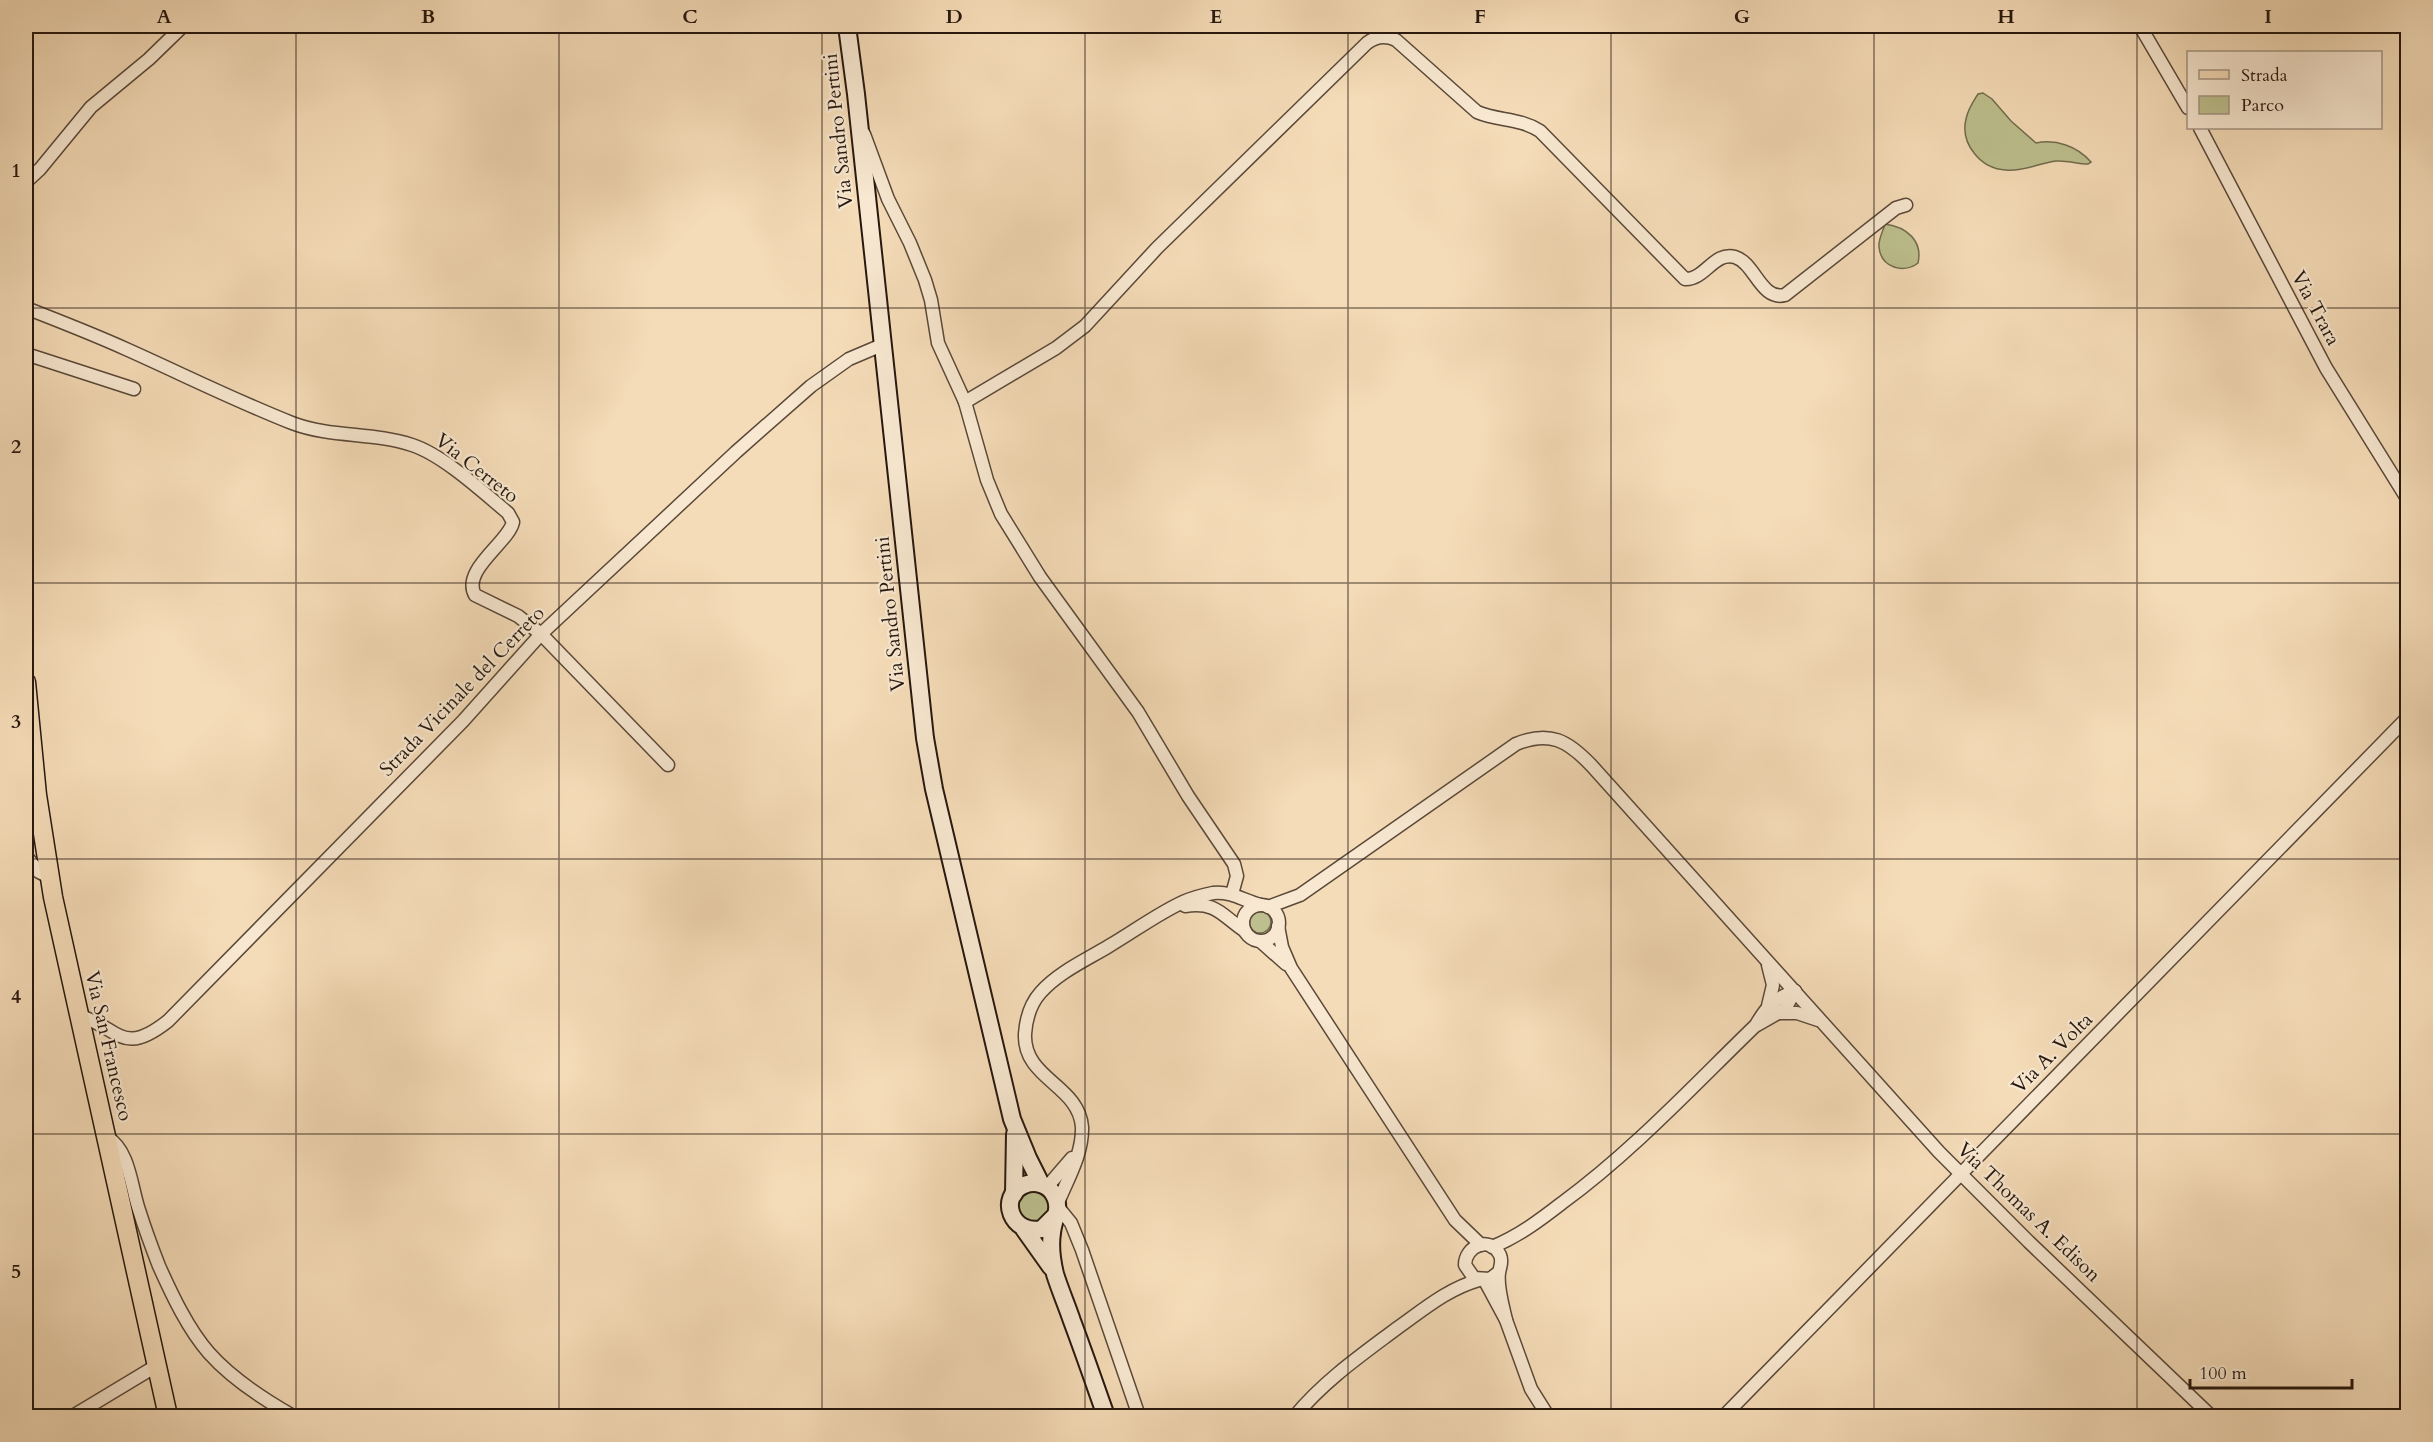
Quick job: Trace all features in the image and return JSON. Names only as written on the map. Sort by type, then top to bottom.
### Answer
[{"type":"main road","name":"Via Sandro Pertini","points":[[847,26],[928,761],[1015,1127],[1044,1186],[1054,1194],[1057,1209]]},
{"type":"main road","name":"Via San Francesco","points":[[26,682],[49,877],[77,1015],[107,1137],[168,1416]]},
{"type":"main road","points":[[1015,1127],[1014,1194],[1010,1207],[1011,1214],[1055,1273]]},
{"type":"main road","points":[[1014,1194],[1026,1184],[1044,1186]]},
{"type":"main road","points":[[1024,1229],[1042,1229],[1057,1209]]},
{"type":"main road","points":[[1057,1209],[1051,1246],[1055,1273],[1106,1416]]},
{"type":"street","points":[[26,182],[40,169],[91,107],[149,59],[183,26]]},
{"type":"street","points":[[2140,26],[2187,106]]},
{"type":"street","points":[[965,402],[1056,348],[1084,326],[1157,248],[1367,44],[1376,38],[1388,37],[1396,40],[1477,112],[1524,122],[1540,131],[1685,279],[1696,278],[1717,260],[1731,256],[1741,261],[1772,294],[1785,295],[1896,208],[1906,205]]},
{"type":"street","points":[[859,122],[888,199],[923,274],[931,300],[940,349],[965,402],[990,489],[1005,522],[1036,571],[1142,717],[1188,796],[1234,864],[1237,876],[1232,894]]},
{"type":"street","name":"Via Trara","points":[[2201,129],[2326,368],[2408,500]]},
{"type":"street","name":"Via Cerreto","points":[[26,308],[126,348],[174,372],[302,426],[335,434],[398,441],[423,449],[470,482],[510,516],[513,525],[484,562],[473,581],[473,592],[478,597],[522,618],[541,634],[668,765]]},
{"type":"street","name":"Strada Vicinale del Cerreto","points":[[77,1015],[125,1039],[140,1037],[164,1024],[472,712],[541,634],[811,386],[849,359],[882,345]]},
{"type":"street","points":[[26,354],[134,389]]},
{"type":"street","name":"Via A. Volta","points":[[1724,1416],[2408,717]]},
{"type":"street","name":"Via Thomas A. Edison","points":[[1300,896],[1511,747],[1532,739],[1550,738],[1566,743],[1579,753],[1960,1174],[2211,1416]]},
{"type":"street","points":[[26,856],[39,872],[49,877]]},
{"type":"street","points":[[1139,1416],[1082,1250],[1071,1223],[1057,1209],[1080,1147],[1081,1124],[1073,1103],[1037,1069],[1028,1053],[1025,1032],[1032,1004],[1054,981],[1172,908],[1201,896],[1218,893],[1232,894],[1274,912],[1280,942],[1290,968],[1455,1220],[1470,1275],[1482,1280],[1506,1320],[1531,1389],[1548,1416]]},
{"type":"street","points":[[1245,931],[1243,926],[1250,909],[1300,896]]},
{"type":"street","points":[[1260,941],[1273,936],[1278,925],[1300,896]]},
{"type":"street","points":[[1172,908],[1199,904],[1214,907],[1251,938],[1260,941],[1290,968]]},
{"type":"street","points":[[1761,954],[1772,974],[1773,985],[1768,1006]]},
{"type":"street","points":[[1447,1292],[1474,1247],[1487,1246],[1525,1231],[1598,1175],[1643,1135],[1756,1025],[1768,1006],[1776,999],[1795,991]]},
{"type":"street","points":[[1756,1025],[1779,1013],[1790,1004],[1795,991]]},
{"type":"street","points":[[1779,1013],[1806,1014],[1828,1028]]},
{"type":"street","points":[[107,1137],[115,1142],[123,1155],[138,1210],[159,1266],[200,1341],[215,1359],[243,1383],[293,1416]]},
{"type":"street","points":[[1044,1186],[1080,1147]]},
{"type":"street","points":[[1455,1220],[1499,1254],[1506,1320]]},
{"type":"street","points":[[1295,1416],[1333,1376],[1447,1292],[1490,1279],[1525,1231]]},
{"type":"street","points":[[73,1416],[156,1366]]},
{"type":"street","points":[[1094,1382],[1097,1416]]},
{"type":"green space","points":[[1983,93],[1992,99],[2011,121],[2036,143],[2051,142],[2066,145],[2091,162],[2088,164],[2056,161],[2012,170],[1997,169],[1988,165],[1974,154],[1969,146],[1965,128],[1971,106],[1978,94]]},
{"type":"green space","points":[[1885,224],[1900,228],[1912,236],[1918,248],[1918,263],[1900,268],[1884,260],[1879,244]]},
{"type":"green space","points":[[1260,911],[1268,914],[1271,922],[1268,930],[1260,933],[1252,930],[1249,922],[1252,914]]},
{"type":"green space","points":[[1034,1191],[1045,1196],[1050,1207],[1045,1218],[1034,1223],[1023,1218],[1018,1207],[1023,1196]]}]
